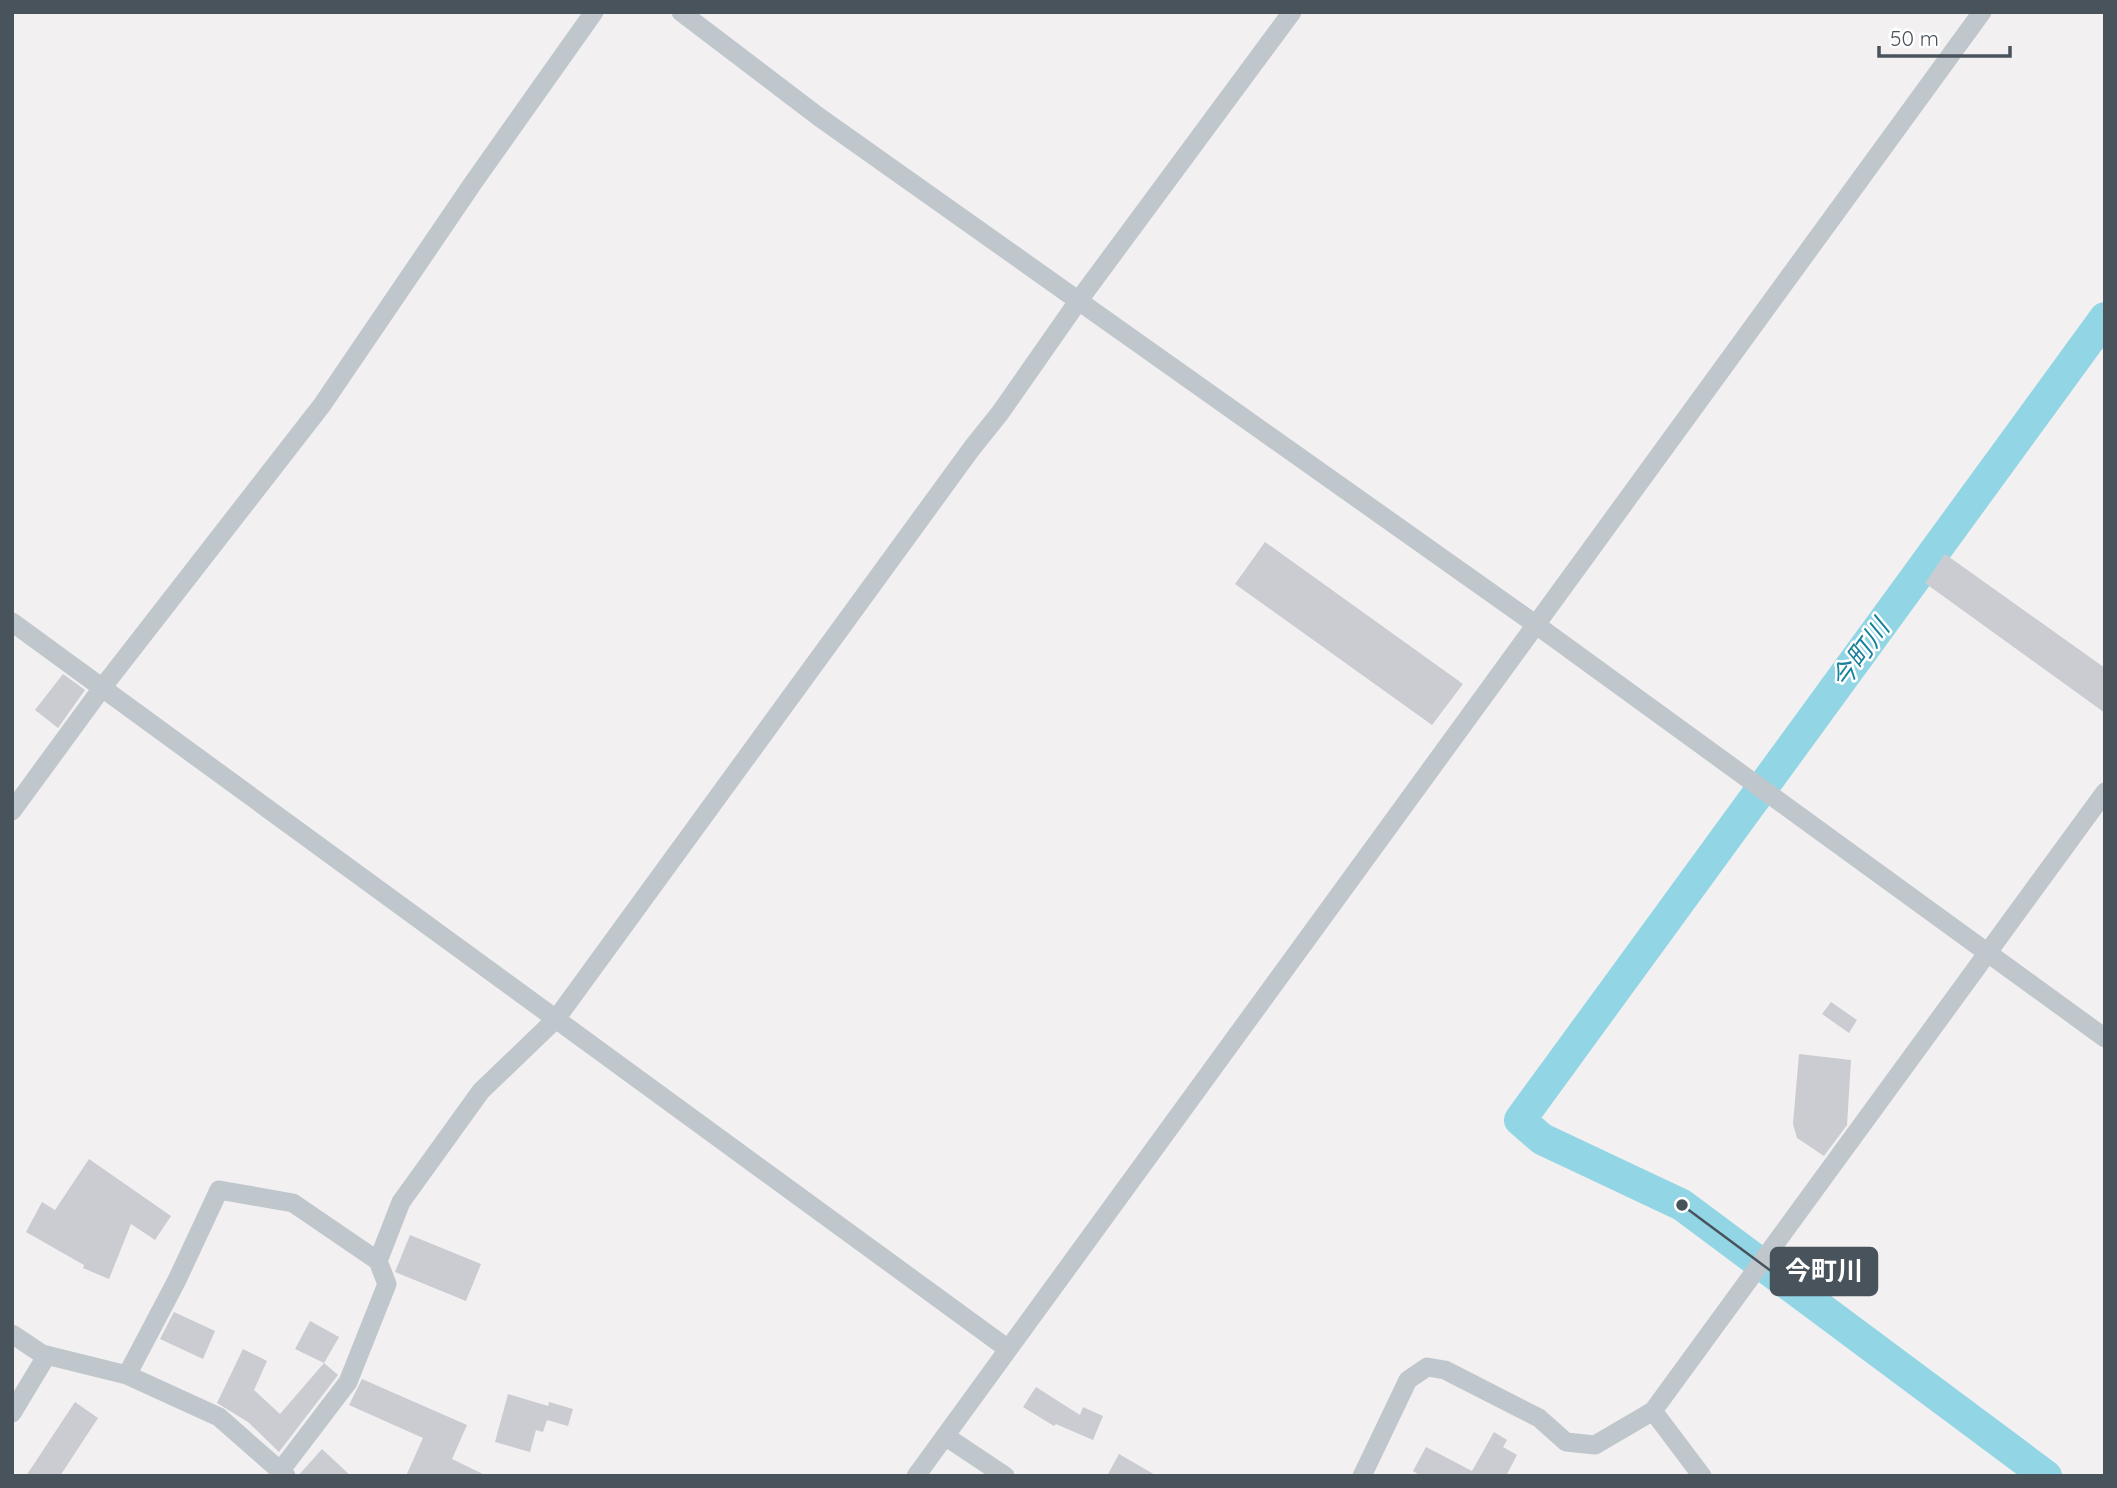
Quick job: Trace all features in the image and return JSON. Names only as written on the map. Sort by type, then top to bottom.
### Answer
[{"type":"street","points":[[12,811],[102,688],[322,405],[472,183],[594,12]]},
{"type":"street","points":[[681,12],[819,117],[1535,624],[2105,1038]]},
{"type":"street","points":[[378,1261],[401,1202],[481,1091],[556,1019],[1292,12]]},
{"type":"street","points":[[916,1476],[1982,12]]},
{"type":"street","points":[[12,622],[1008,1349]]},
{"type":"street","points":[[1362,1476],[1408,1380],[1427,1367],[1445,1370],[1539,1418],[1566,1442],[1595,1445],[1653,1411],[2105,792]]},
{"type":"street","points":[[12,1334],[47,1355],[127,1375],[219,1417],[284,1473],[348,1382],[387,1284],[378,1261],[293,1203],[219,1190],[177,1280],[127,1375]]},
{"type":"street","points":[[12,1413],[47,1355]]},
{"type":"street","points":[[1653,1411],[1702,1476]]},
{"type":"street","points":[[944,1436],[1005,1476]]},
{"type":"building","points":[[1265,542],[1463,684],[1432,725],[1235,584]]},
{"type":"building","points":[[1945,554],[2105,668],[2105,713],[1925,583]]},
{"type":"building","points":[[63,674],[85,690],[58,728],[35,710]]},
{"type":"building","points":[[1831,1002],[1857,1020],[1849,1033],[1822,1014]]},
{"type":"building","points":[[1799,1054],[1851,1060],[1847,1125],[1824,1156],[1797,1138],[1793,1124]]},
{"type":"building","points":[[89,1159],[171,1216],[155,1240],[131,1224],[109,1279],[83,1268],[84,1265],[26,1232],[42,1202],[55,1210]]},
{"type":"building","points":[[410,1235],[481,1264],[466,1301],[395,1272]]},
{"type":"building","points":[[174,1312],[215,1331],[203,1359],[160,1339]]},
{"type":"building","points":[[310,1321],[339,1337],[324,1363],[295,1349]]},
{"type":"building","points":[[243,1349],[267,1361],[254,1390],[280,1414],[324,1363],[338,1375],[279,1452],[248,1422],[217,1403]]},
{"type":"building","points":[[362,1379],[467,1425],[452,1459],[487,1476],[406,1476],[423,1438],[349,1405]]},
{"type":"building","points":[[1036,1387],[1080,1415],[1083,1407],[1103,1416],[1093,1440],[1056,1424],[1054,1426],[1023,1407]]},
{"type":"building","points":[[508,1394],[548,1406],[549,1402],[573,1409],[568,1426],[547,1420],[543,1432],[536,1430],[530,1452],[495,1442]]},
{"type":"building","points":[[75,1402],[98,1418],[60,1476],[26,1476]]},
{"type":"building","points":[[1494,1432],[1507,1440],[1503,1447],[1517,1455],[1506,1476],[1421,1476],[1413,1471],[1426,1447],[1472,1471]]},
{"type":"building","points":[[322,1449],[351,1476],[298,1476]]},
{"type":"building","points":[[1119,1454],[1157,1476],[1107,1476]]},
{"type":"waterway","name":"今町川","points":[[2046,1476],[1682,1205],[1542,1139],[1520,1120],[2105,318]]},
{"type":"place","name":"今町川","points":[[1682,1205]]}]
